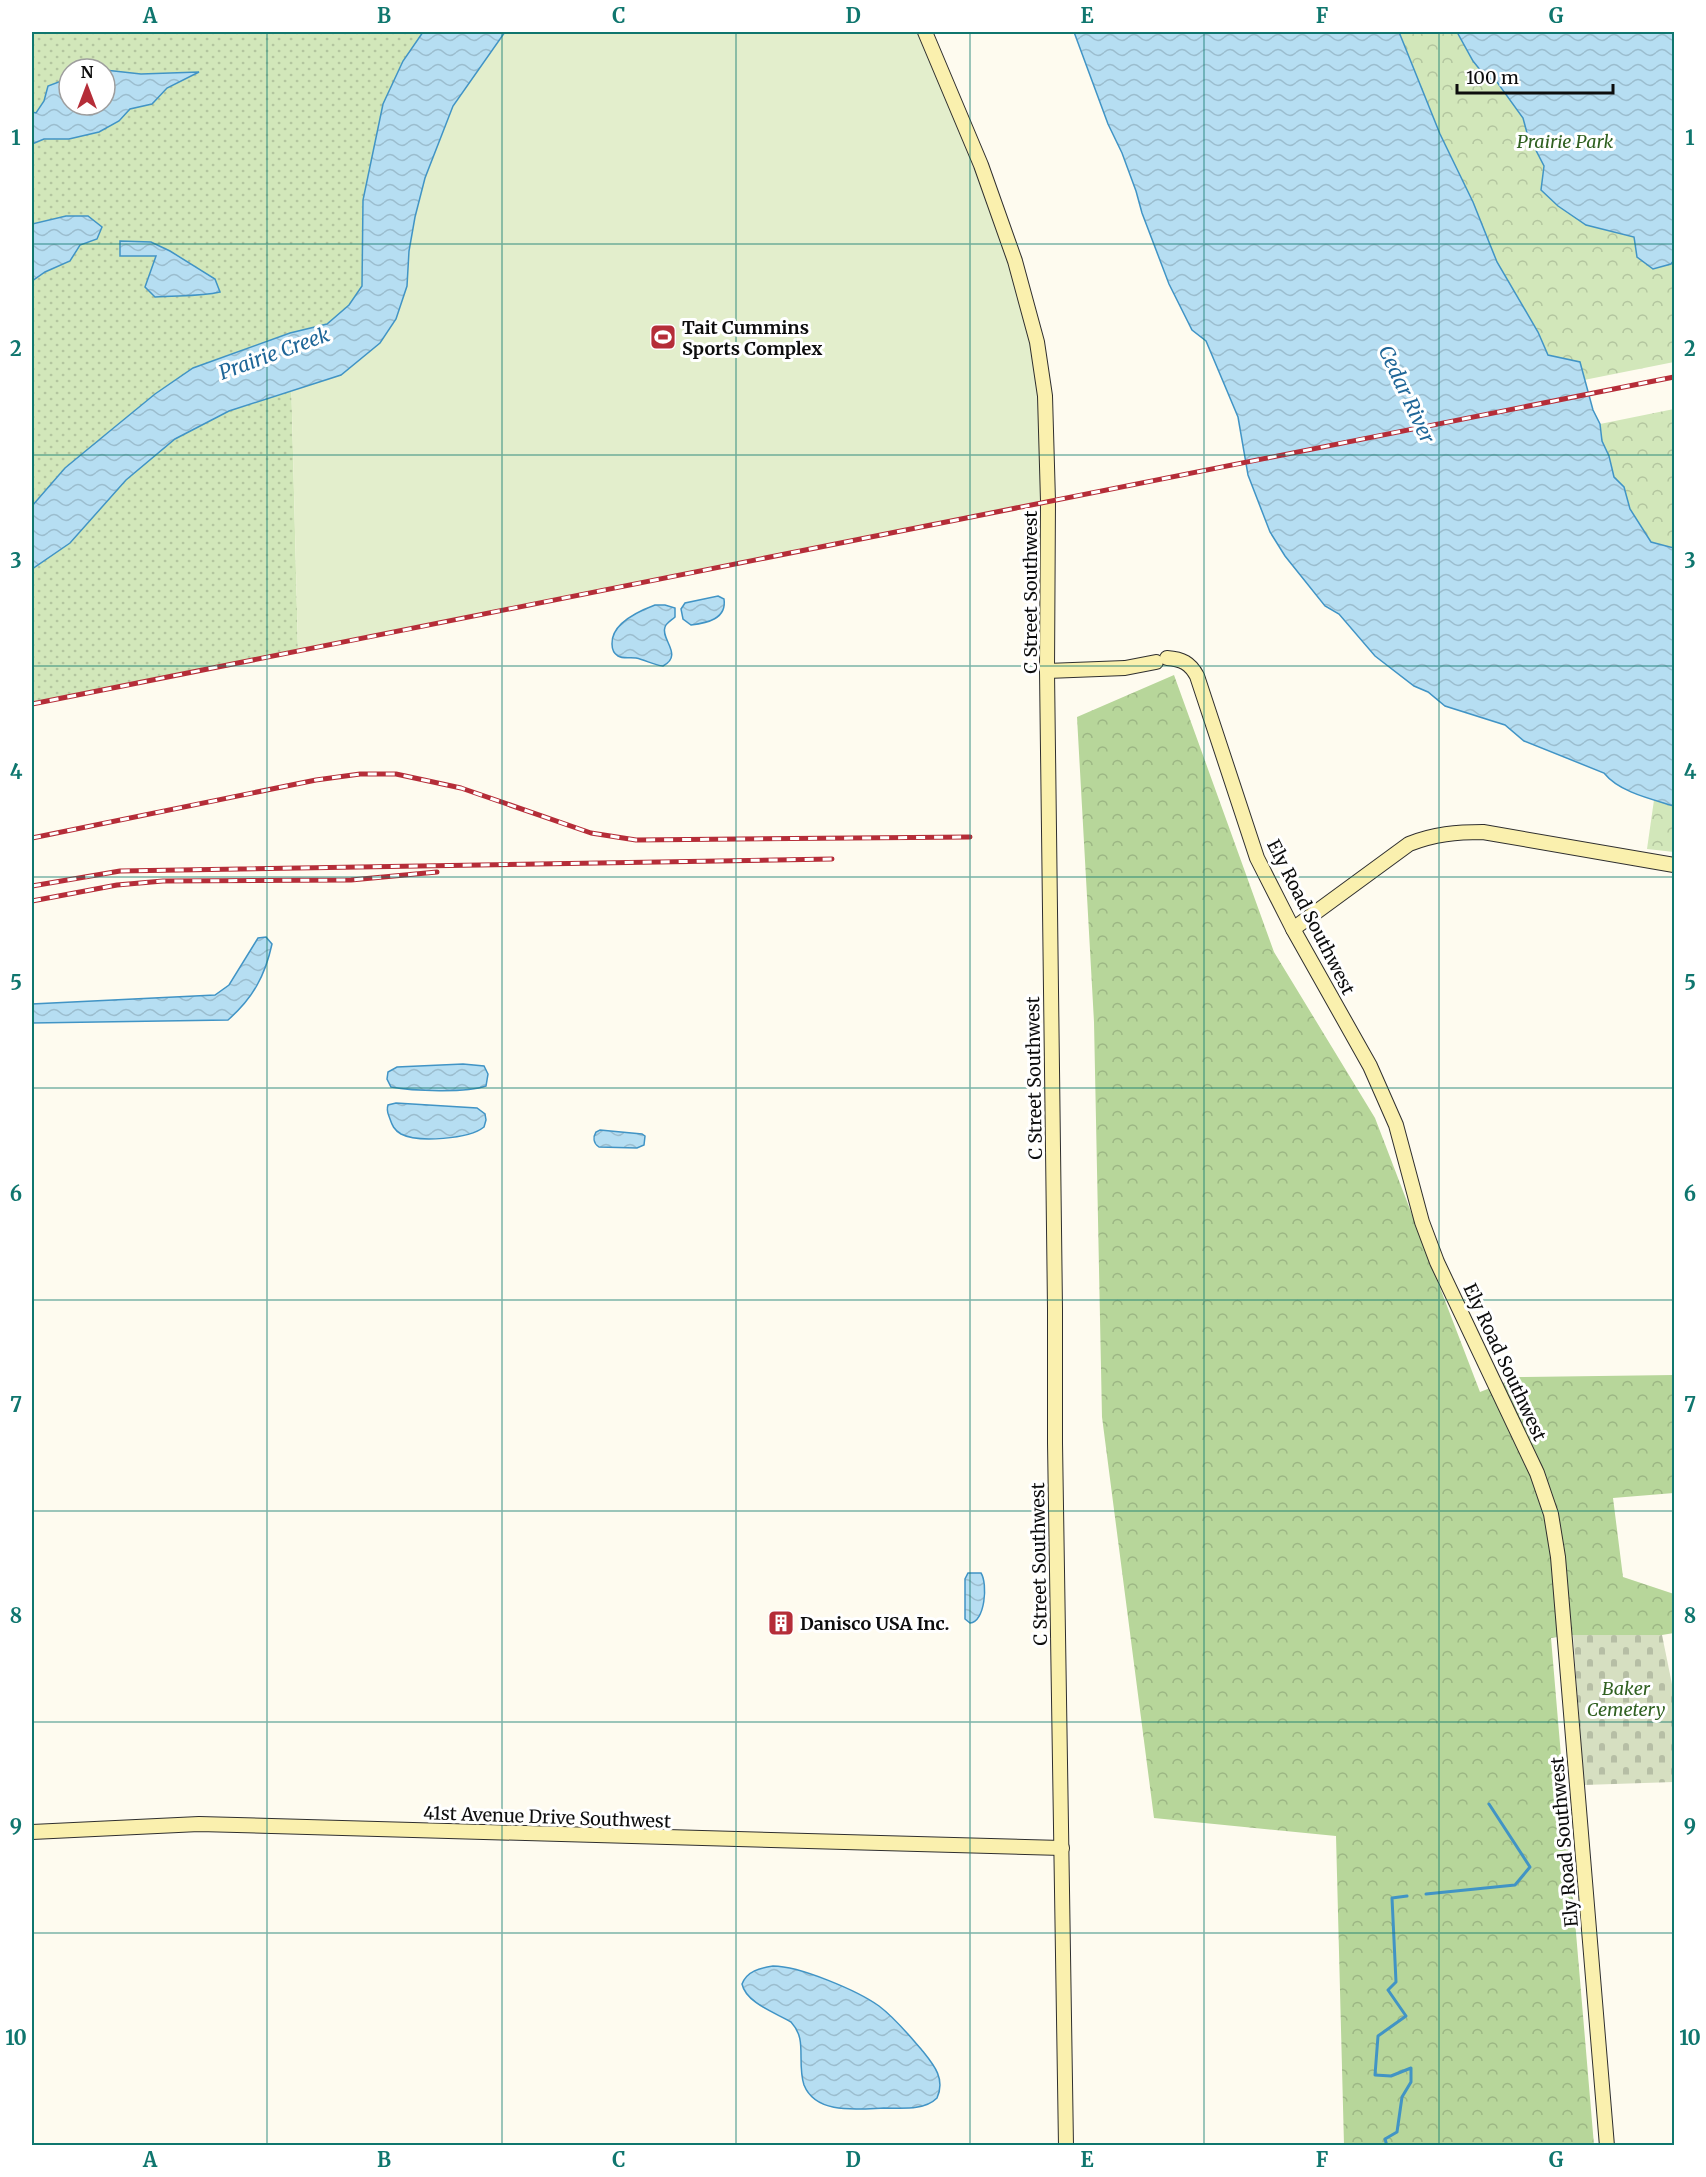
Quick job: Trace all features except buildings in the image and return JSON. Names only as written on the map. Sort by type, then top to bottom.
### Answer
[{"type":"street","name":"C Street Southwest","points":[[925,32],[995,201],[1015,261],[1040,357],[1045,396],[1048,501],[1047,672],[1055,1443],[1066,2145]]},
{"type":"street","name":"Ely Road Southwest","points":[[1047,672],[1125,668],[1162,660],[1183,660],[1197,676],[1257,858],[1293,929],[1370,1066],[1396,1125],[1422,1222],[1437,1262],[1538,1473],[1551,1514],[1559,1568],[1607,2145]]},
{"type":"street","points":[[1293,929],[1409,844],[1424,838],[1453,832],[1483,832],[1674,865]]},
{"type":"street","name":"41st Avenue Drive Southwest","points":[[32,1832],[199,1824],[1062,1848]]},
{"type":"green space","points":[[32,32],[423,32],[403,61],[363,200],[362,286],[349,306],[327,324],[290,333],[298,651],[32,704]]},
{"type":"green space","name":"Tait Cummins Sports Complex","points":[[423,32],[925,32],[954,97],[1037,342],[1048,501],[298,651],[290,333],[327,324],[349,306],[362,286],[363,200],[383,104],[403,61]]},
{"type":"green space","name":"Prairie Park","points":[[1399,32],[1674,32],[1674,362],[1584,380],[1580,362],[1548,355],[1538,332],[1497,262],[1473,202],[1440,134]]},
{"type":"green space","points":[[1674,409],[1674,548],[1651,542],[1630,509],[1624,487],[1614,477],[1609,456],[1602,441],[1600,424]]},
{"type":"green space","points":[[1174,675],[1274,952],[1375,1118],[1480,1392],[1518,1377],[1674,1375],[1674,1493],[1613,1498],[1623,1577],[1674,1594],[1674,1633],[1573,1635],[1551,1638],[1594,2145],[1344,2145],[1336,1836],[1154,1818],[1102,1417],[1094,1022],[1077,717]]},
{"type":"green space","points":[[1654,800],[1674,806],[1674,852],[1647,849]]},
{"type":"green space","name":"Baker Cemetery","points":[[1573,1635],[1662,1635],[1674,1694],[1674,1782],[1584,1785]]},
{"type":"water","name":"Prairie Creek","points":[[423,32],[505,32],[453,106],[425,178],[415,217],[409,251],[407,286],[396,319],[380,343],[341,375],[229,411],[175,439],[126,480],[70,543],[32,569],[32,506],[65,468],[155,394],[193,368],[290,333],[327,324],[349,305],[362,286],[363,200],[383,104],[403,61]]},
{"type":"water","name":"Cedar River","points":[[1074,32],[1399,32],[1440,134],[1473,202],[1497,262],[1538,332],[1548,355],[1580,362],[1614,477],[1624,487],[1630,509],[1651,542],[1674,548],[1674,806],[1636,794],[1610,780],[1604,773],[1524,741],[1505,725],[1445,706],[1375,656],[1339,614],[1325,606],[1285,556],[1270,532],[1248,475],[1238,417],[1206,341],[1192,330],[1169,284],[1122,153],[1108,124]]},
{"type":"water","points":[[1457,32],[1674,32],[1674,260],[1671,264],[1653,269],[1637,257],[1634,237],[1586,225],[1558,206],[1541,190],[1544,166],[1527,133],[1523,118],[1497,82],[1485,76],[1473,61]]},
{"type":"water","points":[[117,71],[141,74],[199,72],[167,88],[152,104],[130,109],[119,121],[99,132],[69,139],[44,139],[32,144],[32,112],[36,113],[44,101],[48,86],[57,83],[57,117],[117,117]]},
{"type":"water","points":[[66,216],[88,216],[102,227],[97,239],[80,245],[70,261],[45,272],[32,281],[32,224]]},
{"type":"water","points":[[120,241],[151,242],[170,251],[215,279],[220,292],[155,297],[145,287],[156,256],[120,256]]},
{"type":"water","points":[[718,596],[724,599],[724,606],[715,619],[691,625],[683,619],[681,609],[685,603]]},
{"type":"water","points":[[655,605],[675,608],[675,617],[667,624],[664,632],[672,652],[669,662],[663,666],[616,655],[612,644],[616,630],[627,619]]},
{"type":"water","points":[[266,937],[272,944],[262,976],[251,995],[228,1020],[32,1023],[32,1004],[215,995],[229,985],[258,938]]},
{"type":"water","points":[[463,1064],[484,1066],[488,1074],[486,1086],[439,1091],[412,1090],[391,1087],[387,1079],[388,1072],[397,1067]]},
{"type":"water","points":[[396,1103],[477,1108],[485,1114],[486,1120],[484,1127],[477,1131],[456,1137],[431,1139],[409,1137],[397,1131],[391,1121],[387,1110],[388,1105]]},
{"type":"water","points":[[600,1130],[642,1134],[645,1136],[644,1145],[637,1148],[599,1147],[594,1138],[596,1132]]},
{"type":"water","points":[[968,1573],[981,1573],[985,1593],[979,1616],[970,1623],[965,1619],[965,1579]]},
{"type":"water","points":[[773,1966],[798,1970],[828,1980],[879,2006],[896,2021],[934,2066],[940,2084],[937,2098],[919,2107],[850,2109],[828,2106],[810,2095],[804,2085],[801,2071],[799,2034],[791,2022],[749,1997],[742,1984],[751,1973]]},
{"type":"waterway","points":[[1426,1894],[1515,1885],[1530,1867],[1489,1804]]},
{"type":"waterway","points":[[1387,2146],[1385,2139],[1397,2132],[1402,2097],[1411,2082],[1411,2068],[1391,2076],[1375,2075],[1378,2036],[1406,2016],[1388,1990],[1396,1982],[1392,1898],[1407,1896]]},
{"type":"railway","points":[[32,704],[1674,377]]},
{"type":"railway","points":[[32,838],[316,780],[360,774],[396,774],[461,788],[591,833],[636,840],[970,837]]},
{"type":"railway","points":[[32,886],[120,871],[832,859]]},
{"type":"railway","points":[[32,901],[117,885],[163,881],[351,880],[437,872]]},
{"type":"place","name":"Tait Cummins Sports Complex","points":[[663,337]]},
{"type":"place","name":"Danisco USA Inc.","points":[[781,1623]]}]
